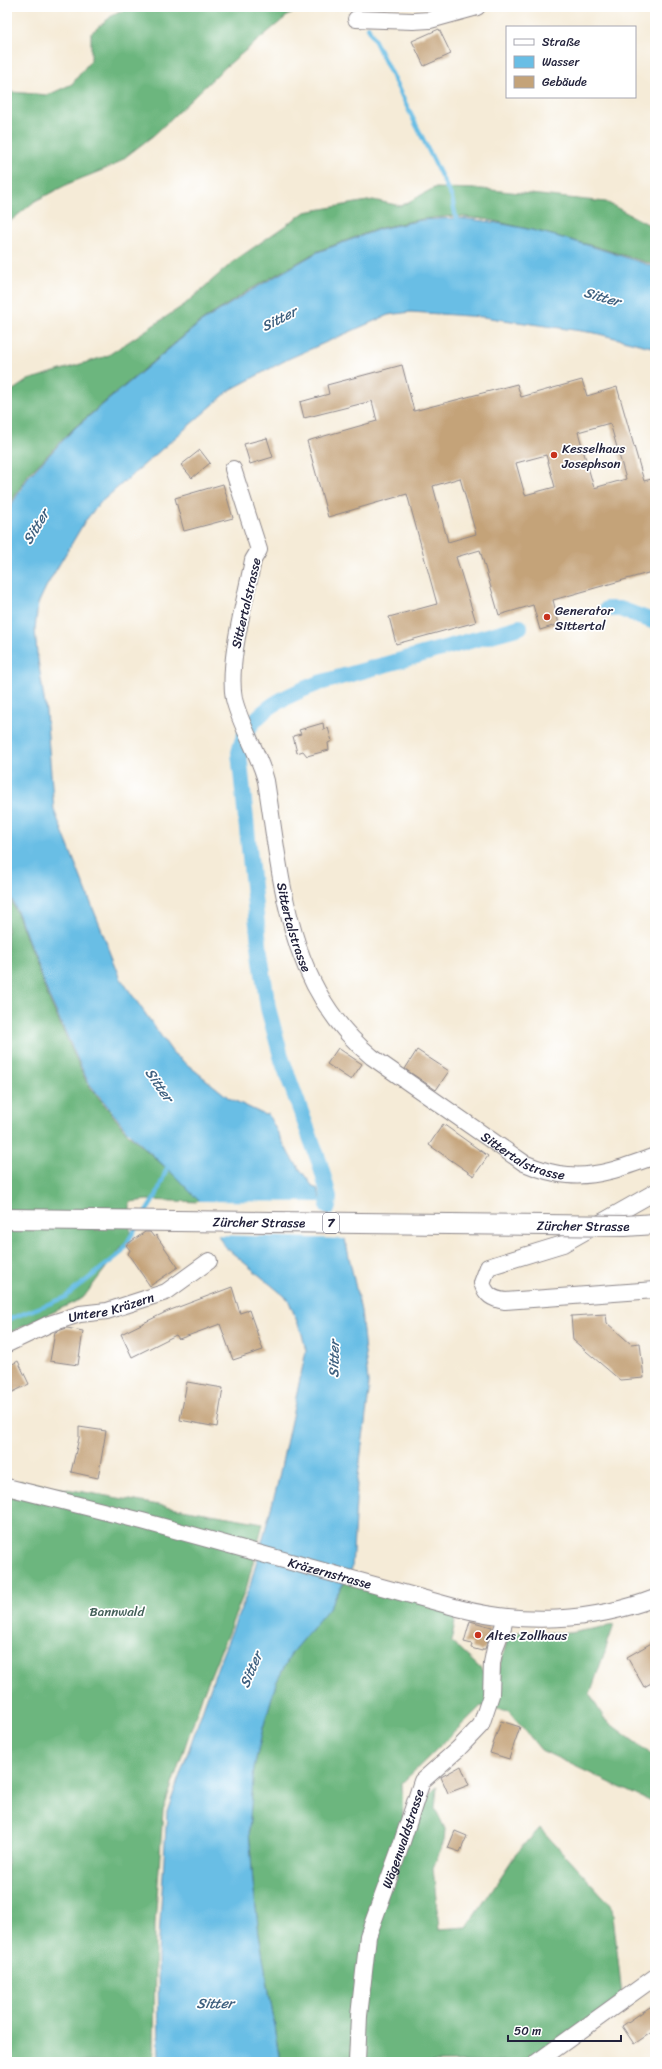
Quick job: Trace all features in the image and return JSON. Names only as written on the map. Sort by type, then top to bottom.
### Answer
[{"type":"main road","name":"Zürcher Strasse","points":[[7,1219],[625,1226],[655,1224]]},
{"type":"street","points":[[356,19],[413,21],[430,20],[477,7]]},
{"type":"street","name":"Sittertalstrasse","points":[[233,469],[259,550],[253,560],[233,666],[234,698],[242,721],[262,765],[266,781],[286,908],[298,948],[306,969],[332,1015],[354,1042],[372,1057],[524,1164],[545,1171],[569,1176],[597,1174],[655,1156]]},
{"type":"street","points":[[655,1192],[563,1244],[488,1267],[482,1283],[488,1295],[496,1300],[505,1301],[655,1290]]},
{"type":"street","name":"Untere Kräzern","points":[[7,1344],[49,1324],[80,1314],[107,1311],[166,1292],[209,1261]]},
{"type":"street","name":"Kräzernstrasse","points":[[7,1486],[142,1521],[474,1612],[505,1618],[535,1620],[584,1616],[615,1610],[655,1598]]},
{"type":"street","name":"Wägenwaldstrasse","points":[[357,2062],[359,2016],[368,1936],[399,1851],[422,1780],[458,1749],[481,1725],[491,1695],[492,1663],[495,1648],[505,1618]]},
{"type":"street","points":[[537,2062],[655,1977]]},
{"type":"green space","points":[[132,7],[301,7],[286,17],[222,70],[154,135],[115,165],[70,183],[35,201],[7,224],[7,95],[11,92],[48,95],[72,84],[91,60],[91,33],[113,15]]},
{"type":"green space","points":[[434,188],[482,189],[606,202],[655,228],[655,265],[541,232],[485,219],[454,216],[422,219],[380,228],[318,251],[251,289],[200,322],[75,427],[28,475],[7,509],[7,394],[28,380],[107,356],[184,305],[234,261],[305,212],[373,200],[401,206]]},
{"type":"green space","points":[[7,892],[19,918],[47,995],[87,1083],[127,1133],[175,1176],[200,1202],[147,1200],[130,1202],[130,1236],[83,1298],[7,1334]]},
{"type":"green space","name":"Bannwald","points":[[20,1481],[263,1523],[247,1586],[203,1694],[163,1811],[155,1925],[154,2062],[7,2062],[7,1505]]},
{"type":"green space","points":[[348,1577],[458,1608],[451,1641],[496,1683],[507,1640],[513,1633],[570,1633],[614,1625],[590,1694],[604,1719],[655,1757],[655,1804],[541,1750],[509,1711],[481,1706],[402,1783],[403,1818],[437,1787],[435,1808],[445,1829],[444,1841],[433,1868],[439,1929],[467,1927],[516,1854],[540,1828],[612,1906],[622,1995],[533,2062],[281,2062],[259,1934],[253,1883],[249,1830],[254,1768],[263,1728],[276,1683],[292,1652],[328,1609]]},
{"type":"water","name":"Sitter","points":[[456,218],[507,225],[557,236],[655,267],[655,348],[595,333],[483,317],[411,312],[388,315],[288,359],[230,390],[101,502],[85,521],[46,587],[38,604],[35,629],[46,712],[54,810],[121,979],[173,1053],[229,1098],[265,1115],[268,1114],[290,1156],[314,1188],[317,1188],[321,1199],[341,1221],[361,1311],[369,1392],[357,1484],[352,1569],[328,1609],[292,1652],[276,1683],[263,1728],[254,1768],[249,1830],[253,1883],[259,1934],[281,2062],[159,2062],[158,1954],[167,1812],[219,1663],[250,1586],[277,1486],[306,1351],[302,1334],[288,1299],[224,1246],[200,1202],[175,1176],[128,1132],[88,1082],[48,994],[20,918],[7,888],[7,512],[29,476],[75,428],[200,323],[252,290],[318,252],[380,229],[422,220]]},
{"type":"pier","points":[[196,1201],[327,1202],[343,1220],[347,1239],[216,1235]]},
{"type":"building","points":[[439,29],[451,54],[424,66],[412,41]]},
{"type":"building","points":[[402,365],[414,411],[517,384],[521,397],[582,380],[587,396],[617,387],[644,481],[655,478],[655,571],[553,600],[559,624],[540,630],[533,605],[499,615],[480,550],[456,557],[476,622],[396,644],[389,617],[437,604],[407,494],[328,517],[307,441],[377,421],[372,401],[304,418],[300,402],[329,394],[327,385]],"holes":[[[610,423],[626,479],[594,488],[578,432]],[[546,455],[555,487],[525,495],[516,463]],[[460,478],[476,534],[448,542],[433,486]]]},
{"type":"building","points":[[267,438],[273,457],[250,464],[244,444]]},
{"type":"building","points":[[200,450],[210,463],[192,478],[181,465]]},
{"type":"building","points":[[223,484],[233,518],[184,531],[175,498]]},
{"type":"building","points":[[323,723],[324,730],[328,728],[332,741],[328,743],[329,750],[307,756],[303,751],[297,753],[293,736],[301,734],[299,730]]},
{"type":"building","points":[[338,1048],[362,1064],[351,1080],[327,1064]]},
{"type":"building","points":[[417,1050],[449,1071],[436,1090],[405,1069]]},
{"type":"building","points":[[443,1124],[488,1156],[474,1176],[429,1145]]},
{"type":"building","points":[[145,1232],[150,1232],[154,1237],[156,1235],[178,1267],[150,1286],[128,1254],[130,1250],[126,1245]]},
{"type":"building","points":[[232,1287],[240,1313],[249,1310],[263,1350],[233,1360],[220,1324],[179,1339],[176,1335],[132,1357],[121,1334],[168,1311]]},
{"type":"building","points":[[606,1314],[607,1323],[631,1344],[640,1343],[644,1378],[620,1380],[573,1340],[571,1316]]},
{"type":"building","points":[[67,1328],[83,1331],[78,1365],[50,1361],[55,1332]]},
{"type":"building","points":[[18,1361],[29,1384],[7,1395],[7,1367]]},
{"type":"building","points":[[187,1382],[223,1388],[217,1427],[180,1420]]},
{"type":"building","points":[[79,1427],[106,1431],[98,1478],[71,1472],[79,1438]]},
{"type":"building","name":"Altes Zollhaus","points":[[470,1621],[492,1627],[485,1649],[482,1651],[471,1648],[472,1644],[464,1642]]},
{"type":"building","points":[[655,1641],[655,1681],[644,1687],[627,1657]]},
{"type":"building","points":[[501,1721],[520,1727],[509,1759],[490,1753]]},
{"type":"building","points":[[461,1766],[469,1785],[448,1793],[441,1777]]},
{"type":"building","points":[[455,1831],[467,1836],[460,1852],[448,1848]]},
{"type":"building","points":[[650,2007],[655,2015],[655,2030],[634,2044],[622,2026]]},
{"type":"waterway","points":[[368,27],[452,198],[456,218]]},
{"type":"waterway","points":[[607,609],[620,609],[655,622]]},
{"type":"waterway","points":[[328,1207],[329,1197],[320,1164],[282,1060],[268,1008],[260,953],[239,753],[243,739],[258,717],[269,708],[281,700],[306,688],[319,683],[520,627]]},
{"type":"waterway","points":[[144,1215],[156,1196],[167,1168]]},
{"type":"waterway","points":[[7,1320],[64,1298],[121,1253],[137,1226]]},
{"type":"place","name":"Kesselhaus Josephson","points":[[554,455]]},
{"type":"place","name":"Generator Sittertal","points":[[547,617]]},
{"type":"place","name":"Altes Zollhaus","points":[[478,1635]]}]
